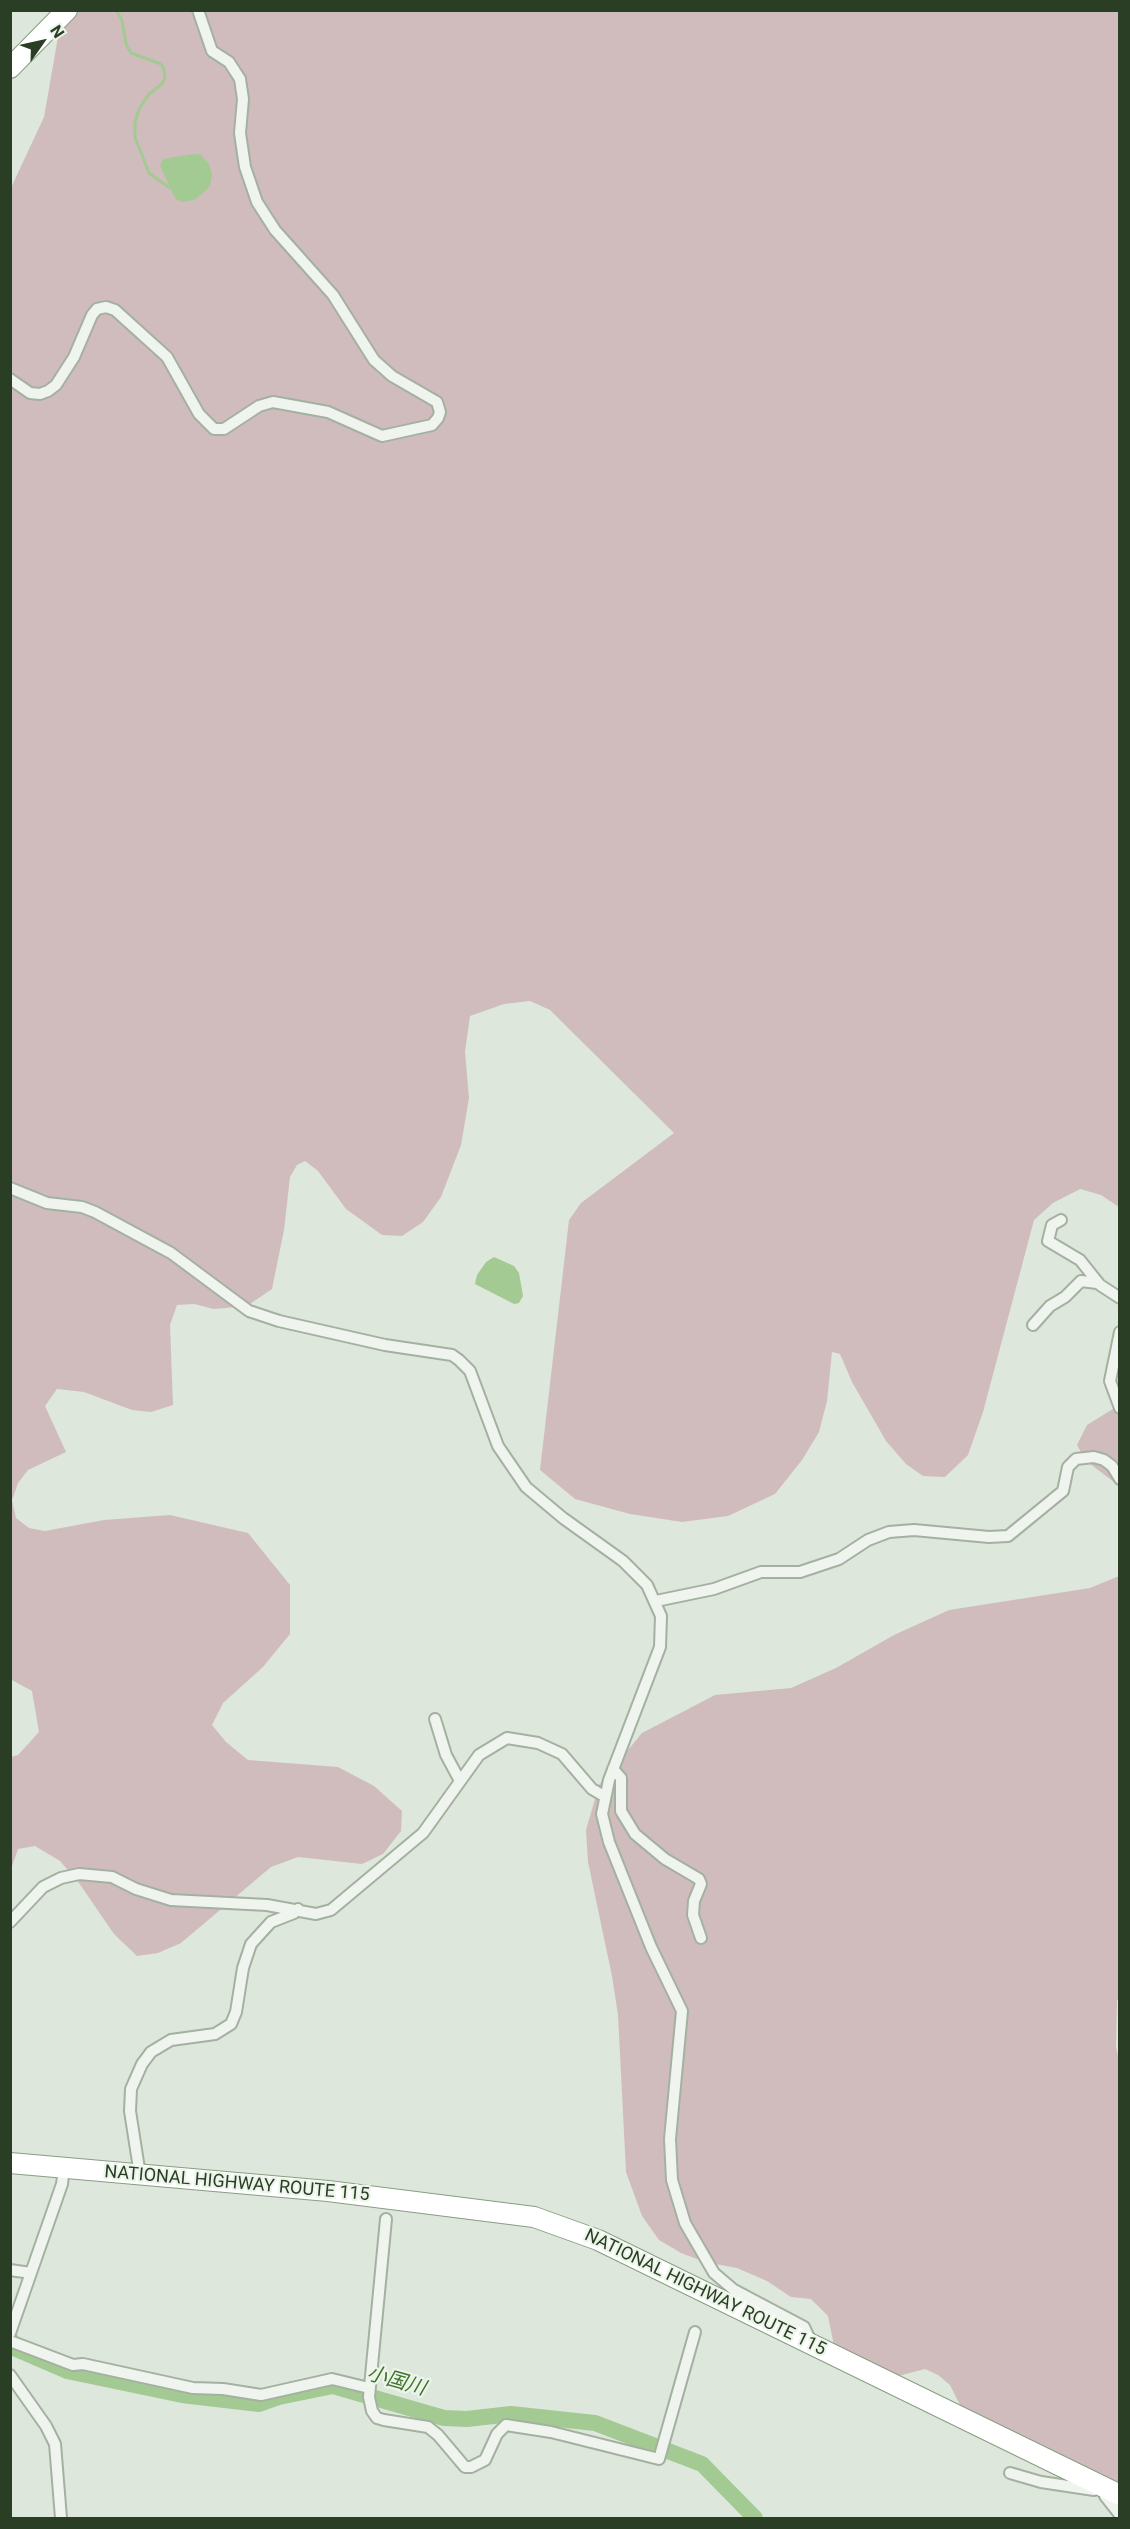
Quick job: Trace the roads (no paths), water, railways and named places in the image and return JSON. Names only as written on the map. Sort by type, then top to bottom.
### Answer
[{"type":"highway","points":[[15,63],[67,10]]},
{"type":"highway","name":"NATIONAL HIGHWAY ROUTE 115","points":[[10,2163],[319,2190],[534,2217],[598,2240],[1109,2490]]},
{"type":"street","points":[[10,379],[30,393],[40,394],[48,391],[56,385],[74,357],[92,315],[97,309],[106,307],[115,310],[167,357],[199,414],[219,431],[234,425],[254,409],[273,402],[328,412],[382,436],[432,425],[438,418],[440,412],[437,402],[392,376],[374,360],[333,295],[275,230],[257,202],[245,167],[240,133],[243,99],[240,79],[229,62],[212,51],[198,10]]},
{"type":"street","points":[[10,1188],[47,1203],[82,1207],[95,1212],[171,1253],[249,1311],[279,1321],[385,1345],[452,1355],[470,1371],[498,1446],[526,1487],[632,1568],[647,1585],[661,1616],[660,1647],[613,1769],[604,1796],[602,1814],[609,1842],[651,1947],[682,2011],[670,2149],[672,2180],[681,2211],[714,2273],[734,2290],[804,2327],[812,2344]]},
{"type":"street","points":[[1060,1220],[1052,1225],[1048,1241],[1084,1263],[1097,1283],[1119,1298]]},
{"type":"street","points":[[1033,1325],[1050,1306],[1065,1297],[1081,1281],[1097,1283]]},
{"type":"street","points":[[1119,1332],[1110,1381],[1119,1408]]},
{"type":"street","points":[[656,1601],[714,1589],[760,1572],[800,1572],[839,1559],[868,1540],[889,1532],[914,1530],[989,1537],[1008,1536],[1063,1491],[1068,1467],[1076,1459],[1095,1457],[1104,1460],[1112,1466],[1119,1479]]},
{"type":"street","points":[[435,1719],[446,1755],[460,1781]]},
{"type":"street","points":[[10,1922],[43,1887],[61,1878],[79,1874],[112,1877],[136,1889],[171,1900],[267,1905],[316,1914],[331,1910],[423,1833],[478,1755],[507,1738],[523,1739],[562,1754],[592,1789],[604,1796]]},
{"type":"street","points":[[613,1769],[621,1778],[620,1807],[633,1831],[658,1854],[699,1880],[693,1915],[701,1938]]},
{"type":"street","points":[[140,2175],[130,2111],[131,2089],[142,2064],[151,2052],[171,2040],[215,2034],[231,2024],[236,2012],[243,1968],[251,1944],[271,1922],[298,1909]]},
{"type":"street","points":[[10,2333],[62,2184],[64,2168]]},
{"type":"street","points":[[386,2219],[369,2388],[370,2406],[377,2418],[428,2427],[438,2435],[465,2467],[471,2467],[485,2460],[497,2434],[506,2425],[551,2432],[657,2460],[660,2457],[695,2332]]},
{"type":"street","points":[[10,2270],[31,2274]]},
{"type":"street","points":[[10,2341],[73,2365],[83,2364],[193,2388],[261,2395],[332,2379],[369,2388]]},
{"type":"street","points":[[10,2375],[54,2440],[61,2518]]},
{"type":"street","points":[[1010,2473],[1041,2482],[1109,2490]]},
{"type":"street","points":[[1109,2490],[1105,2496],[1119,2515]]},
{"type":"waterway","points":[[116,10],[122,20],[126,44],[131,53],[161,64],[164,69],[165,78],[162,84],[149,94],[139,109],[135,122],[135,137],[149,173],[170,188]]},
{"type":"waterway","name":"小国川","points":[[10,2338],[16,2349],[67,2371],[182,2395],[259,2404],[279,2397],[333,2386],[444,2418],[467,2419],[511,2414],[595,2423],[702,2464],[755,2518]]}]
